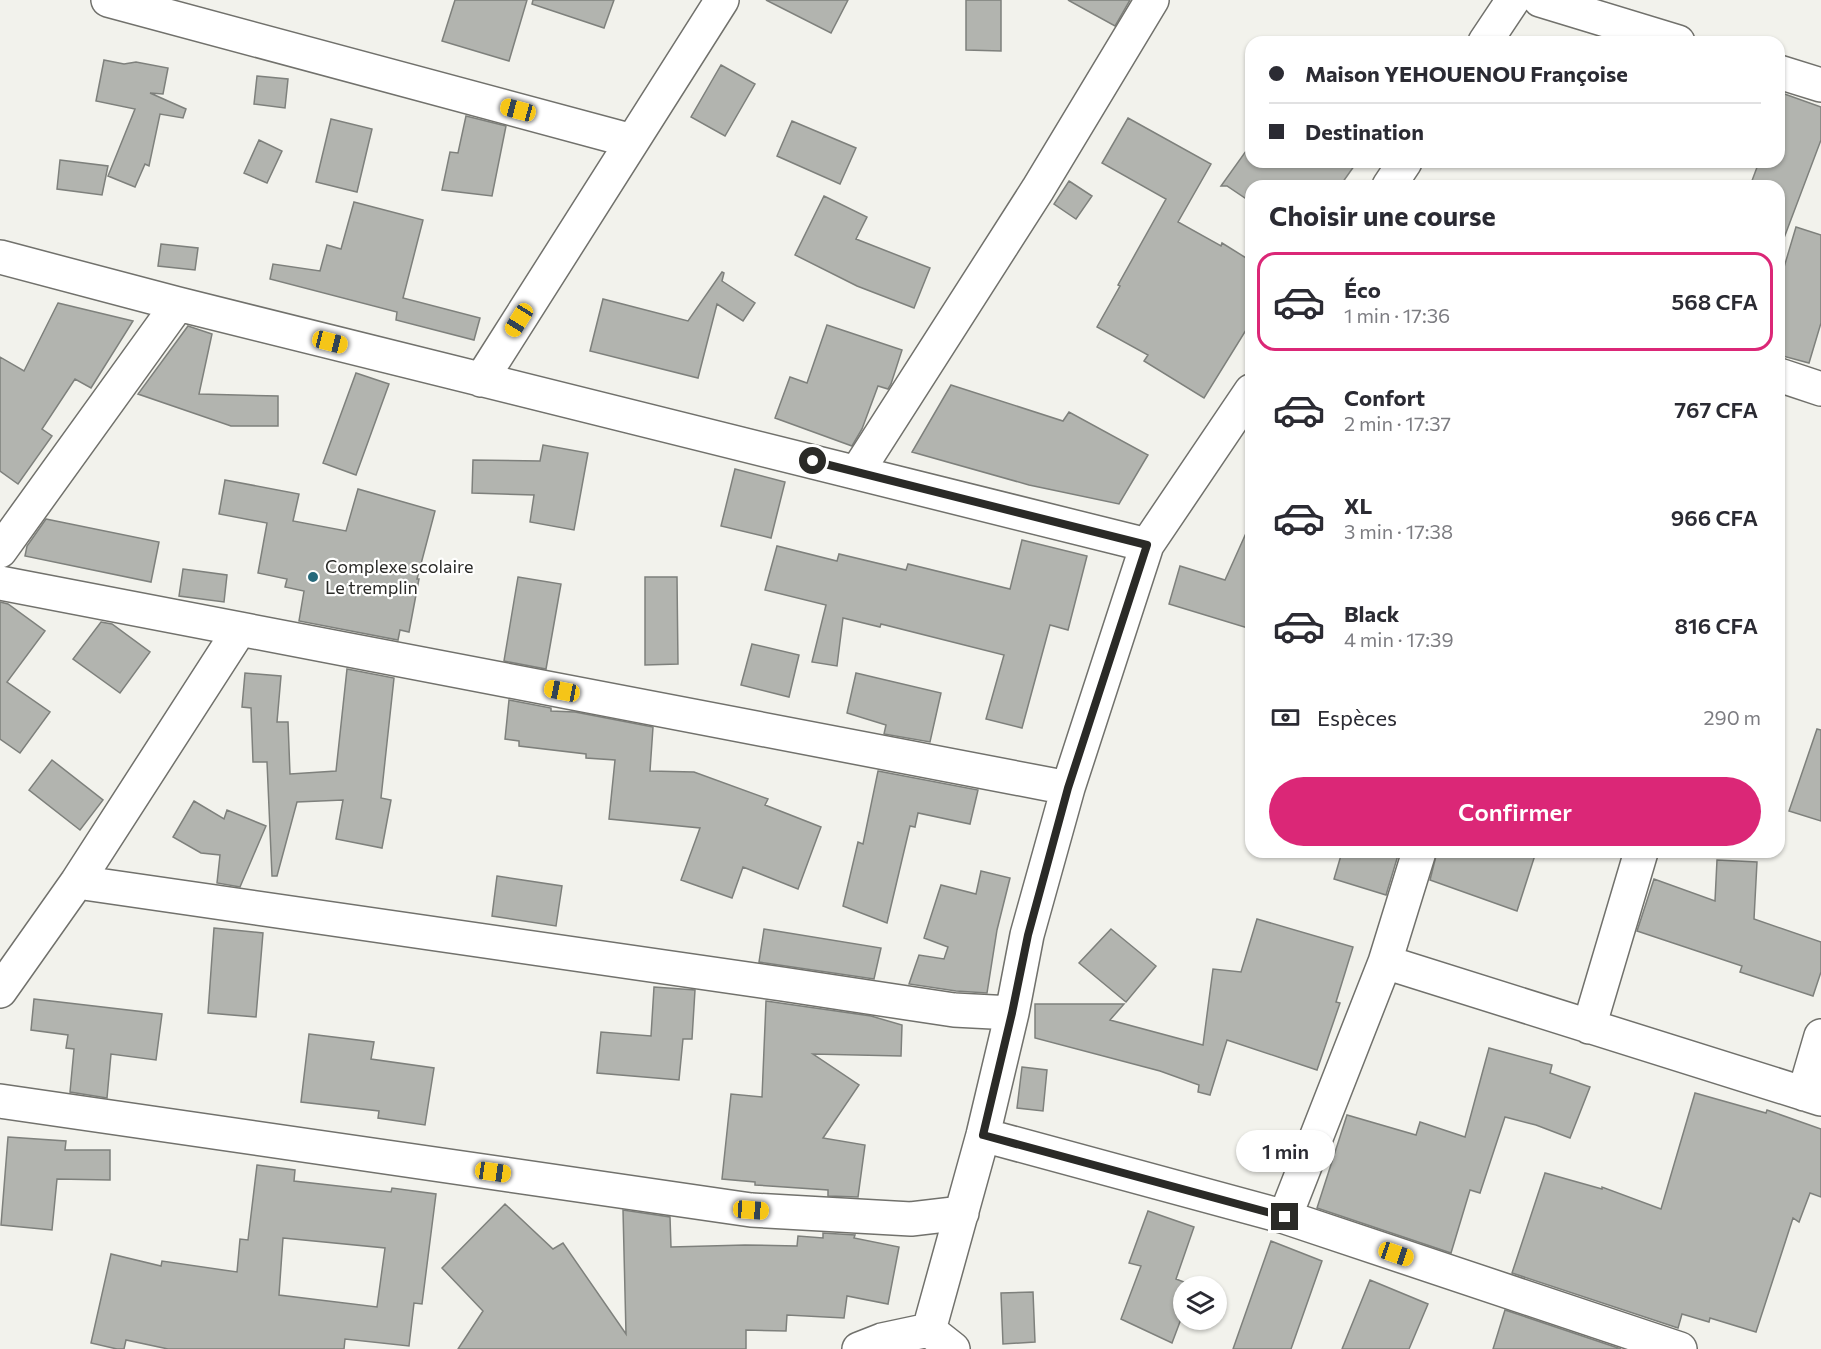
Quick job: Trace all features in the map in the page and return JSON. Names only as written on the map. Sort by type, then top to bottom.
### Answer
[{"type":"street","points":[[108,0],[632,141]]},
{"type":"street","points":[[481,380],[722,0]]},
{"type":"street","points":[[857,472],[1038,189],[1152,0]]},
{"type":"street","points":[[1489,36],[1513,0]]},
{"type":"street","points":[[1540,0],[1658,36]]},
{"type":"street","points":[[1785,74],[1821,85]]},
{"type":"street","points":[[0,257],[178,304],[1147,545]]},
{"type":"street","points":[[0,551],[178,304]]},
{"type":"street","points":[[1785,380],[1821,389]]},
{"type":"street","points":[[859,1349],[882,1340],[941,1339],[962,1213],[1012,1013],[1028,935],[1068,788],[1147,545],[1245,400]]},
{"type":"street","points":[[0,583],[1068,788]]},
{"type":"street","points":[[0,991],[77,882],[240,629]]},
{"type":"street","points":[[1285,1217],[1385,962],[1417,858]]},
{"type":"street","points":[[1589,1028],[1639,858]]},
{"type":"street","points":[[77,882],[838,992],[947,1010],[1012,1013]]},
{"type":"street","points":[[1385,962],[1812,1097],[1821,1036]]},
{"type":"street","points":[[0,1101],[751,1210],[910,1220],[962,1213]]},
{"type":"street","points":[[983,1135],[1285,1217],[1680,1349]]},
{"type":"building","points":[[455,0],[527,0],[509,61],[442,41]]},
{"type":"building","points":[[533,0],[614,0],[604,28],[532,4]]},
{"type":"building","points":[[766,0],[848,0],[831,33]]},
{"type":"building","points":[[966,0],[1001,0],[1001,51],[966,50]]},
{"type":"building","points":[[1068,0],[1130,0],[1115,26]]},
{"type":"building","points":[[104,60],[124,64],[136,62],[168,68],[163,94],[150,93],[186,109],[183,118],[160,114],[149,166],[145,164],[135,187],[108,176],[135,109],[96,101]]},
{"type":"building","points":[[721,65],[755,84],[725,136],[691,117]]},
{"type":"building","points":[[257,76],[288,79],[285,108],[254,104]]},
{"type":"building","points":[[1785,94],[1821,107],[1821,140],[1785,235],[1785,180],[1752,180],[1757,168],[1785,168]]},
{"type":"building","points":[[466,116],[506,126],[492,196],[442,190],[450,152],[458,153]]},
{"type":"building","points":[[1128,118],[1211,164],[1178,222],[1221,246],[1222,243],[1245,257],[1245,332],[1204,398],[1144,361],[1148,355],[1097,327],[1166,199],[1102,163]]},
{"type":"building","points":[[331,119],[372,129],[357,192],[316,182]]},
{"type":"building","points":[[792,121],[856,148],[840,184],[777,156]]},
{"type":"building","points":[[259,140],[282,151],[267,183],[244,173]]},
{"type":"building","points":[[1245,152],[1245,168],[1353,168],[1344,180],[1245,180],[1245,198],[1227,186],[1221,186]]},
{"type":"building","points":[[60,160],[108,166],[102,195],[57,189]]},
{"type":"building","points":[[1069,181],[1092,196],[1076,219],[1054,204]]},
{"type":"building","points":[[824,196],[867,217],[856,239],[930,268],[914,308],[857,286],[795,255]]},
{"type":"building","points":[[354,202],[423,220],[403,298],[480,318],[474,340],[396,320],[397,312],[270,279],[273,264],[320,271],[327,245],[341,249]]},
{"type":"building","points":[[1796,227],[1821,235],[1821,323],[1809,363],[1785,357],[1785,264]]},
{"type":"building","points":[[161,244],[198,248],[195,270],[158,266]]},
{"type":"building","points":[[722,272],[724,273],[722,281],[755,303],[743,321],[717,304],[698,378],[590,351],[603,299],[688,321]]},
{"type":"building","points":[[58,303],[133,321],[91,388],[75,379],[42,429],[52,436],[18,484],[0,471],[0,357],[24,371]]},
{"type":"building","points":[[827,325],[902,350],[891,384],[888,389],[878,386],[862,429],[852,446],[775,418],[790,377],[807,383]]},
{"type":"building","points":[[188,326],[212,334],[199,394],[278,396],[278,426],[231,426],[138,394]]},
{"type":"building","points":[[356,373],[389,384],[356,475],[323,463]]},
{"type":"building","points":[[951,385],[1063,421],[1069,412],[1148,455],[1119,504],[1029,485],[912,452]]},
{"type":"building","points":[[543,445],[588,453],[574,530],[530,522],[534,495],[472,493],[473,460],[540,461]]},
{"type":"building","points":[[735,469],[785,482],[771,538],[721,526]]},
{"type":"building","points":[[225,480],[299,494],[293,521],[346,531],[358,489],[435,511],[417,579],[419,579],[409,632],[400,630],[398,640],[299,621],[304,591],[285,587],[287,579],[258,573],[267,523],[219,514]]},
{"type":"building","points":[[46,519],[159,542],[151,582],[25,556],[27,546]]},
{"type":"building","points":[[1245,535],[1245,627],[1169,604],[1180,566],[1225,580]]},
{"type":"building","points":[[1022,540],[1087,556],[1068,630],[1050,625],[1022,728],[986,719],[1004,655],[881,624],[880,627],[843,618],[837,666],[812,662],[826,605],[765,590],[777,546],[837,561],[839,554],[906,570],[908,564],[1010,589]]},
{"type":"building","points":[[183,569],[227,575],[224,602],[179,596]]},
{"type":"building","points":[[518,577],[561,584],[546,669],[504,661]]},
{"type":"building","points":[[645,577],[677,577],[678,664],[645,665]]},
{"type":"building","points":[[0,602],[8,604],[45,631],[7,682],[50,712],[20,753],[0,739]]},
{"type":"building","points":[[101,622],[112,624],[150,652],[120,693],[73,659]]},
{"type":"building","points":[[752,644],[799,655],[789,697],[741,685]]},
{"type":"building","points":[[347,669],[394,678],[381,798],[391,800],[382,848],[336,839],[343,800],[297,802],[277,876],[272,876],[267,762],[253,762],[251,708],[242,707],[245,673],[281,676],[277,722],[288,722],[290,774],[336,771]]},
{"type":"building","points":[[856,673],[941,693],[930,742],[884,734],[886,725],[847,713]]},
{"type":"building","points":[[509,700],[551,708],[551,711],[575,712],[653,727],[650,771],[694,772],[768,799],[765,805],[821,827],[798,889],[743,867],[732,898],[681,880],[700,828],[609,819],[615,760],[586,758],[586,754],[519,746],[519,741],[505,739]]},
{"type":"building","points":[[1817,729],[1821,730],[1821,821],[1789,811]]},
{"type":"building","points":[[52,760],[103,800],[80,830],[29,790]]},
{"type":"building","points":[[878,771],[978,790],[970,824],[918,813],[915,827],[910,826],[887,923],[843,906],[858,842],[863,844]]},
{"type":"building","points":[[194,801],[224,819],[227,810],[266,826],[240,887],[217,883],[220,855],[201,853],[173,837]]},
{"type":"building","points":[[1340,858],[1397,858],[1386,895],[1334,879]]},
{"type":"building","points":[[1436,858],[1534,858],[1517,911],[1430,880]]},
{"type":"building","points":[[1717,860],[1757,862],[1754,919],[1821,942],[1821,972],[1813,996],[1740,972],[1742,966],[1637,931],[1654,879],[1715,901]]},
{"type":"building","points":[[981,871],[1010,878],[997,930],[987,993],[909,984],[919,955],[944,959],[948,947],[924,938],[941,885],[976,894]]},
{"type":"building","points":[[497,876],[562,886],[556,926],[492,916]]},
{"type":"building","points":[[1257,919],[1353,947],[1336,1002],[1340,1003],[1317,1070],[1227,1040],[1210,1095],[1198,1092],[1199,1085],[1160,1071],[1035,1038],[1035,1004],[1124,1004],[1110,1020],[1203,1045],[1213,969],[1241,972]]},
{"type":"building","points":[[214,928],[263,933],[256,1017],[208,1013]]},
{"type":"building","points":[[764,929],[881,948],[874,979],[759,962]]},
{"type":"building","points":[[1111,929],[1156,966],[1126,1002],[1079,963]]},
{"type":"building","points":[[654,987],[695,990],[692,1039],[683,1039],[679,1080],[597,1073],[601,1032],[651,1036]]},
{"type":"building","points":[[34,999],[162,1014],[156,1060],[111,1054],[107,1098],[70,1092],[74,1049],[66,1048],[68,1035],[31,1030]]},
{"type":"building","points":[[766,1001],[871,1016],[902,1025],[901,1056],[813,1054],[859,1085],[823,1138],[865,1145],[858,1197],[828,1196],[828,1190],[755,1185],[755,1182],[722,1179],[731,1094],[762,1097]]},
{"type":"building","points":[[309,1034],[374,1042],[371,1059],[434,1068],[425,1125],[378,1118],[379,1111],[301,1102]]},
{"type":"building","points":[[1489,1048],[1552,1065],[1550,1073],[1590,1087],[1570,1138],[1536,1125],[1505,1117],[1480,1193],[1470,1190],[1451,1253],[1317,1208],[1347,1115],[1416,1135],[1420,1122],[1465,1137]]},
{"type":"building","points":[[1022,1067],[1047,1070],[1043,1111],[1017,1108]]},
{"type":"building","points":[[1695,1093],[1766,1113],[1767,1110],[1821,1129],[1821,1197],[1810,1193],[1799,1222],[1793,1218],[1756,1332],[1710,1318],[1709,1322],[1682,1314],[1678,1328],[1512,1273],[1545,1173],[1602,1189],[1602,1187],[1661,1209]]},
{"type":"building","points":[[8,1137],[66,1141],[65,1150],[110,1150],[110,1180],[57,1179],[52,1230],[1,1225]]},
{"type":"building","points":[[257,1165],[295,1170],[294,1181],[391,1192],[392,1188],[436,1194],[422,1304],[414,1303],[409,1346],[345,1339],[344,1349],[168,1349],[126,1340],[124,1349],[117,1349],[91,1343],[111,1254],[161,1266],[162,1261],[237,1272],[240,1239],[248,1240]],"holes":[[[283,1238],[385,1248],[377,1307],[279,1295]]]},
{"type":"building","points":[[505,1204],[553,1249],[563,1243],[626,1334],[623,1210],[670,1217],[671,1247],[797,1246],[798,1236],[823,1238],[823,1233],[855,1235],[854,1238],[899,1247],[888,1304],[847,1296],[844,1318],[787,1315],[786,1331],[746,1330],[746,1349],[458,1349],[483,1311],[442,1268]]},
{"type":"building","points":[[1148,1211],[1194,1227],[1177,1276],[1173,1276],[1173,1330],[1177,1330],[1172,1343],[1121,1319],[1141,1266],[1129,1263]]},
{"type":"building","points":[[1271,1241],[1322,1261],[1291,1349],[1233,1349]]},
{"type":"building","points":[[1370,1280],[1428,1304],[1409,1349],[1342,1349]]},
{"type":"building","points":[[1033,1292],[1035,1342],[1003,1344],[1001,1293]]},
{"type":"building","points":[[1505,1310],[1621,1349],[1493,1349]]},
{"type":"place","name":"Complexe scolaire Le tremplin","points":[[313,577]]},
{"type":"route","points":[[813,461],[1147,545],[1068,788],[1028,935],[983,1135],[1285,1217]]}]
